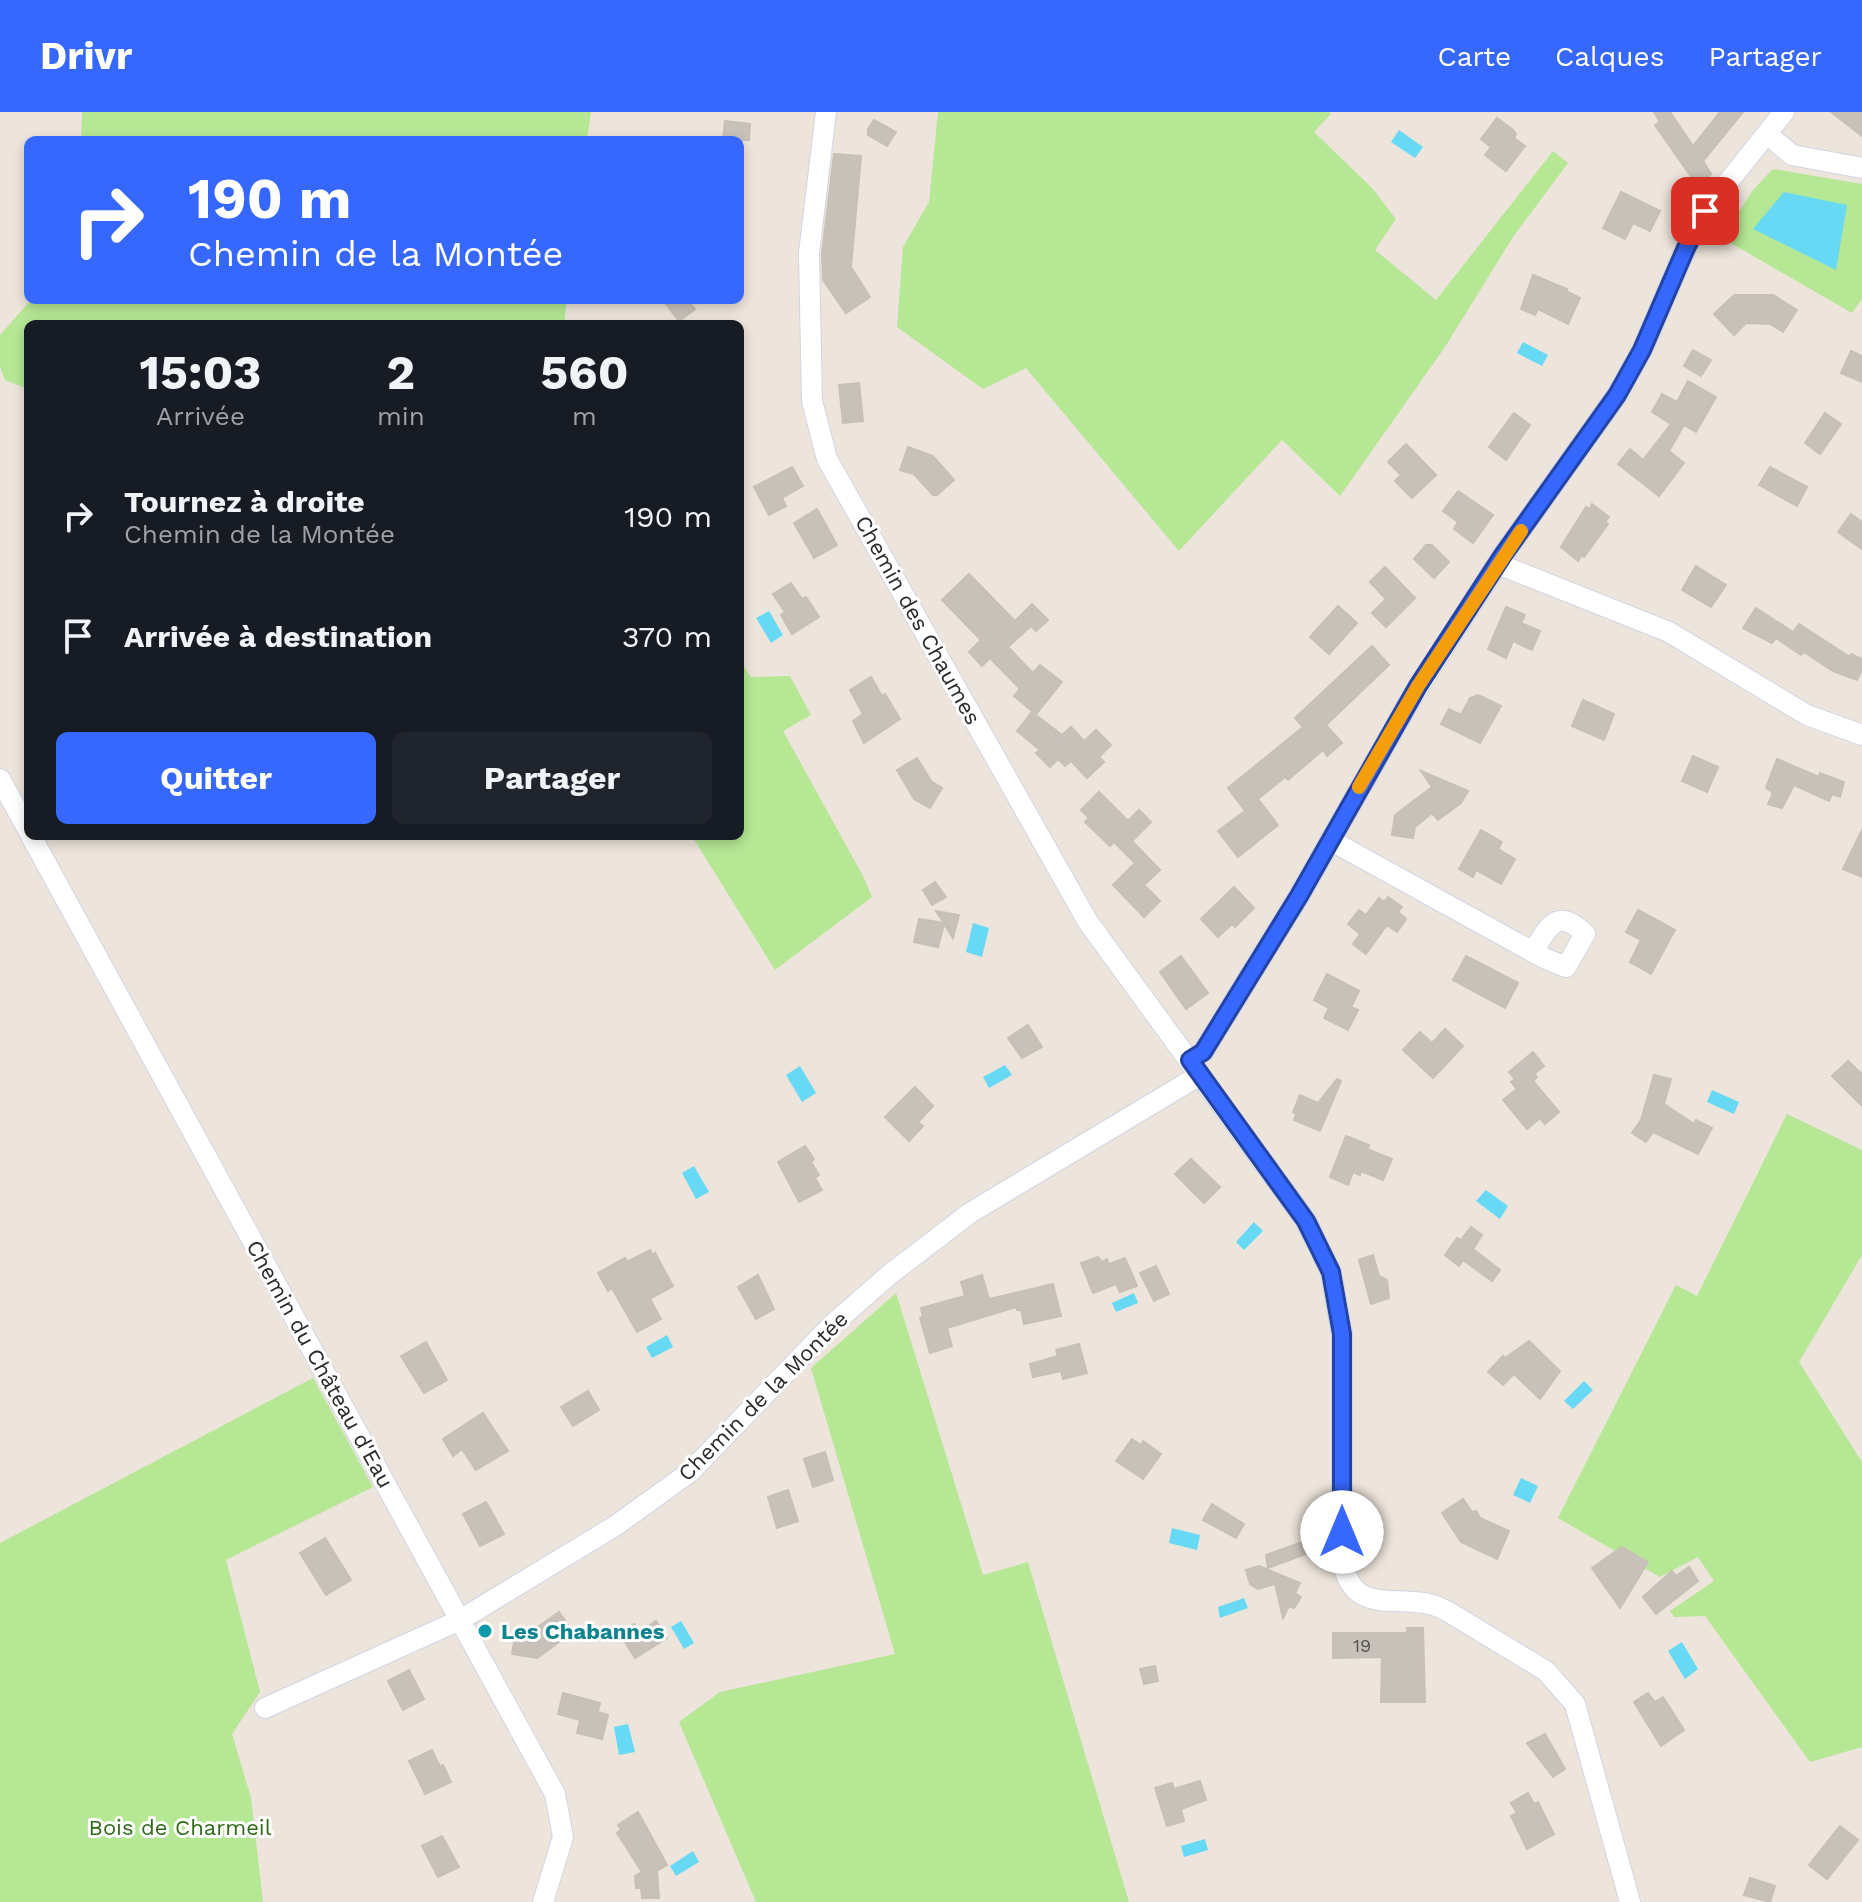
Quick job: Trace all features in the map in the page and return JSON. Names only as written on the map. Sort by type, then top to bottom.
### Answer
[{"type":"street","name":"Chemin des Chaumes","points":[[826,112],[809,253],[812,401],[827,459],[1088,922],[1306,1221],[1331,1272],[1342,1334],[1342,1560],[1345,1577],[1357,1591],[1372,1600],[1429,1604],[1447,1611],[1546,1671],[1575,1704],[1630,1902]]},
{"type":"street","name":"Chemin de la Montée","points":[[265,1708],[460,1620],[615,1526],[690,1472],[764,1392],[833,1324],[889,1275],[970,1213],[1195,1067],[1395,724],[1498,564],[1617,395],[1642,350],[1705,211],[1784,112]]},
{"type":"street","points":[[1767,134],[1792,155],[1862,168]]},
{"type":"street","points":[[1498,564],[1669,632],[1807,715],[1862,735]]},
{"type":"street","points":[[0,779],[24,823]]},
{"type":"street","name":"Chemin du Château d'Eau","points":[[33,840],[555,1794],[563,1837],[543,1902]]},
{"type":"street","points":[[1330,840],[1533,952]]},
{"type":"green space","points":[[82,112],[591,112],[588,136],[81,136]]},
{"type":"green space","points":[[938,112],[1329,112],[1331,114],[1314,132],[1372,188],[1396,219],[1375,250],[1436,300],[1553,151],[1568,163],[1513,237],[1445,347],[1340,496],[1282,440],[1179,551],[1026,368],[983,389],[897,327],[903,247],[929,202]]},
{"type":"green space","points":[[1773,169],[1862,184],[1862,299],[1852,313],[1722,238],[1753,190]]},
{"type":"green space","points":[[27,304],[566,304],[564,320],[24,320],[24,387],[5,380],[0,367],[0,335]]},
{"type":"green space","points":[[744,667],[751,677],[790,676],[811,715],[783,731],[872,897],[775,970],[694,840],[744,840]]},
{"type":"green space","points":[[1787,1114],[1862,1150],[1862,1255],[1799,1362],[1862,1462],[1862,1747],[1810,1762],[1705,1616],[1674,1617],[1670,1611],[1714,1581],[1698,1557],[1660,1577],[1558,1518],[1676,1285],[1697,1296]]},
{"type":"green space","points":[[896,1293],[983,1575],[1028,1562],[1129,1902],[756,1902],[679,1722],[720,1692],[895,1654],[811,1368]]},
{"type":"green space","name":"Bois de Charmeil","points":[[313,1378],[373,1487],[226,1560],[260,1692],[232,1734],[251,1798],[263,1902],[0,1902],[0,1543]]},
{"type":"water","points":[[1399,130],[1423,147],[1415,158],[1391,142]]},
{"type":"water","points":[[1784,192],[1847,205],[1836,270],[1753,229]]},
{"type":"water","points":[[1523,342],[1548,355],[1542,366],[1517,353]]},
{"type":"water","points":[[769,611],[783,635],[771,643],[756,618]]},
{"type":"water","points":[[973,923],[989,928],[982,957],[966,952]]},
{"type":"water","points":[[1005,1065],[1012,1075],[989,1088],[983,1077]]},
{"type":"water","points":[[800,1066],[816,1093],[802,1102],[786,1075]]},
{"type":"water","points":[[1712,1090],[1739,1102],[1734,1114],[1707,1102]]},
{"type":"water","points":[[694,1166],[709,1192],[696,1199],[682,1173]]},
{"type":"water","points":[[1486,1190],[1508,1206],[1500,1219],[1476,1201]]},
{"type":"water","points":[[1254,1222],[1263,1231],[1244,1250],[1236,1242]]},
{"type":"water","points":[[1134,1293],[1138,1303],[1116,1312],[1112,1303]]},
{"type":"water","points":[[667,1335],[673,1347],[652,1358],[646,1347]]},
{"type":"water","points":[[1584,1381],[1593,1390],[1573,1409],[1564,1401]]},
{"type":"water","points":[[1521,1478],[1538,1486],[1530,1503],[1513,1495]]},
{"type":"water","points":[[1172,1528],[1200,1535],[1197,1550],[1169,1543]]},
{"type":"water","points":[[1244,1598],[1248,1608],[1220,1618],[1218,1607]]},
{"type":"water","points":[[681,1621],[694,1643],[684,1649],[671,1627]]},
{"type":"water","points":[[1682,1642],[1698,1669],[1685,1679],[1668,1651]]},
{"type":"water","points":[[628,1724],[635,1752],[619,1755],[614,1727]]},
{"type":"water","points":[[1205,1839],[1208,1850],[1184,1857],[1181,1846]]},
{"type":"water","points":[[693,1851],[699,1862],[676,1876],[670,1866]]},
{"type":"building","points":[[1654,112],[1670,112],[1693,146],[1720,112],[1743,112],[1703,161],[1711,174],[1697,185],[1655,125],[1660,122]]},
{"type":"building","points":[[1831,112],[1862,112],[1862,136]]},
{"type":"building","points":[[1497,118],[1512,129],[1516,134],[1514,138],[1525,146],[1506,171],[1485,155],[1491,147],[1481,139]]},
{"type":"building","points":[[874,120],[896,132],[887,146],[868,135]]},
{"type":"building","points":[[725,121],[750,124],[749,140],[744,140],[744,136],[723,136]]},
{"type":"building","points":[[834,154],[861,156],[851,267],[870,297],[846,313],[823,280],[822,254]]},
{"type":"building","points":[[1621,192],[1660,211],[1650,231],[1633,223],[1625,239],[1603,228]]},
{"type":"building","points":[[1533,275],[1580,298],[1568,324],[1538,309],[1535,315],[1521,309]]},
{"type":"building","points":[[1734,295],[1773,295],[1797,310],[1783,332],[1770,324],[1746,323],[1734,335],[1714,314]]},
{"type":"building","points":[[666,304],[691,304],[695,309],[678,320]]},
{"type":"building","points":[[1693,350],[1711,360],[1701,376],[1684,366]]},
{"type":"building","points":[[1851,351],[1862,356],[1862,382],[1841,373]]},
{"type":"building","points":[[1688,381],[1716,397],[1696,432],[1684,425],[1669,451],[1684,463],[1659,496],[1618,464],[1630,449],[1643,460],[1671,424],[1652,412],[1662,394],[1677,402]]},
{"type":"building","points":[[859,383],[863,421],[843,423],[839,385]]},
{"type":"building","points":[[1514,413],[1530,425],[1506,460],[1489,447]]},
{"type":"building","points":[[1825,413],[1841,424],[1820,454],[1805,443]]},
{"type":"building","points":[[1406,444],[1436,475],[1412,498],[1395,481],[1401,475],[1388,462]]},
{"type":"building","points":[[908,447],[933,456],[954,480],[933,495],[914,474],[900,470]]},
{"type":"building","points":[[792,467],[803,486],[782,498],[786,506],[769,515],[754,487]]},
{"type":"building","points":[[1770,467],[1807,487],[1797,506],[1759,485]]},
{"type":"building","points":[[1458,491],[1493,515],[1473,543],[1454,529],[1458,522],[1443,511]]},
{"type":"building","points":[[1592,504],[1609,517],[1605,522],[1608,524],[1578,561],[1561,547],[1586,507],[1590,509]]},
{"type":"building","points":[[817,509],[837,545],[814,558],[794,523]]},
{"type":"building","points":[[1851,514],[1862,522],[1862,549],[1838,532]]},
{"type":"building","points":[[1426,545],[1432,545],[1449,562],[1434,578],[1414,559]]},
{"type":"building","points":[[1696,566],[1726,585],[1711,607],[1682,590]]},
{"type":"building","points":[[1385,567],[1415,598],[1386,627],[1372,613],[1386,599],[1370,582]]},
{"type":"building","points":[[969,574],[1015,621],[1032,604],[1048,620],[1036,631],[1031,626],[1008,647],[1033,673],[1040,665],[1062,682],[1036,714],[1014,696],[1020,689],[990,658],[982,666],[969,652],[981,640],[942,600]]},
{"type":"building","points":[[791,583],[802,599],[806,597],[819,617],[792,634],[781,615],[785,612],[773,594]]},
{"type":"building","points":[[1338,606],[1357,623],[1329,654],[1310,637]]},
{"type":"building","points":[[1506,607],[1525,615],[1521,623],[1540,631],[1532,650],[1513,641],[1506,658],[1488,649]]},
{"type":"building","points":[[1756,608],[1793,632],[1799,624],[1850,657],[1851,654],[1862,659],[1862,670],[1857,680],[1833,671],[1804,652],[1801,655],[1776,638],[1772,643],[1743,628]]},
{"type":"building","points":[[1372,646],[1389,665],[1326,725],[1342,743],[1327,756],[1323,750],[1288,780],[1285,777],[1258,799],[1278,825],[1238,857],[1218,831],[1245,811],[1228,788],[1303,727],[1295,718]]},
{"type":"building","points":[[871,677],[900,719],[864,743],[853,721],[863,714],[850,690]]},
{"type":"building","points":[[1478,695],[1501,706],[1480,743],[1441,724],[1449,709],[1461,715],[1470,698]]},
{"type":"building","points":[[1583,700],[1614,714],[1604,740],[1572,726]]},
{"type":"building","points":[[1032,712],[1062,735],[1071,727],[1084,741],[1096,730],[1111,745],[1099,757],[1104,762],[1087,778],[1071,761],[1065,766],[1058,759],[1050,767],[1036,753],[1040,750],[1017,731]]},
{"type":"building","points":[[1693,756],[1718,767],[1707,792],[1682,781]]},
{"type":"building","points":[[917,758],[931,781],[942,788],[930,808],[914,799],[897,770]]},
{"type":"building","points":[[1777,759],[1819,777],[1820,773],[1844,782],[1840,797],[1832,794],[1829,801],[1794,785],[1782,808],[1768,804],[1773,793],[1766,788]]},
{"type":"building","points":[[1421,771],[1468,791],[1461,803],[1438,820],[1432,813],[1415,827],[1413,838],[1392,835],[1395,815],[1432,787]]},
{"type":"building","points":[[1099,792],[1128,821],[1139,810],[1151,822],[1132,841],[1160,870],[1144,885],[1160,901],[1144,917],[1113,885],[1135,863],[1114,842],[1110,846],[1085,822],[1089,818],[1081,810]]},
{"type":"building","points":[[1481,830],[1502,842],[1498,849],[1515,859],[1501,884],[1476,870],[1473,877],[1459,869]]},
{"type":"building","points":[[1862,830],[1862,877],[1843,869]]},
{"type":"building","points":[[935,882],[946,897],[932,905],[923,890]]},
{"type":"building","points":[[1234,887],[1254,908],[1235,927],[1232,924],[1218,937],[1201,919]]},
{"type":"building","points":[[1388,897],[1402,907],[1398,912],[1406,919],[1397,932],[1387,925],[1366,954],[1353,944],[1360,934],[1348,924],[1359,910],[1366,915],[1379,898],[1384,902]]},
{"type":"building","points":[[1638,910],[1675,930],[1651,974],[1630,962],[1641,940],[1626,932]]},
{"type":"building","points":[[936,911],[959,915],[953,938],[944,924],[938,947],[914,942],[919,919],[944,923]]},
{"type":"building","points":[[1181,956],[1208,993],[1186,1009],[1160,972]]},
{"type":"building","points":[[1466,956],[1518,983],[1505,1008],[1453,980]]},
{"type":"building","points":[[1327,974],[1359,991],[1351,1007],[1358,1010],[1348,1030],[1324,1018],[1329,1008],[1314,1000]]},
{"type":"building","points":[[1028,1025],[1042,1047],[1022,1058],[1008,1038]]},
{"type":"building","points":[[1445,1029],[1463,1046],[1433,1078],[1403,1050],[1420,1032],[1432,1043]]},
{"type":"building","points":[[1533,1052],[1544,1066],[1534,1074],[1537,1077],[1533,1081],[1559,1112],[1545,1124],[1540,1118],[1527,1129],[1503,1100],[1517,1089],[1511,1082],[1515,1079],[1509,1072]]},
{"type":"building","points":[[1848,1061],[1862,1074],[1862,1106],[1832,1076]]},
{"type":"building","points":[[1654,1075],[1671,1079],[1664,1104],[1694,1124],[1696,1120],[1712,1128],[1698,1154],[1653,1132],[1646,1142],[1632,1133],[1641,1120]]},
{"type":"building","points":[[1337,1079],[1341,1081],[1320,1131],[1294,1120],[1296,1114],[1293,1112],[1300,1095],[1318,1103]]},
{"type":"building","points":[[915,1087],[933,1106],[918,1122],[923,1126],[909,1141],[885,1117]]},
{"type":"building","points":[[1346,1136],[1392,1159],[1383,1180],[1361,1171],[1360,1175],[1353,1172],[1348,1185],[1330,1177]]},
{"type":"building","points":[[805,1146],[814,1159],[811,1162],[819,1175],[815,1178],[822,1190],[799,1202],[778,1162]]},
{"type":"building","points":[[1191,1159],[1220,1187],[1204,1203],[1175,1174]]},
{"type":"building","points":[[1471,1227],[1482,1235],[1473,1249],[1500,1270],[1492,1281],[1463,1260],[1459,1266],[1445,1255],[1457,1238],[1461,1240]]},
{"type":"building","points":[[650,1250],[653,1255],[655,1253],[673,1286],[650,1299],[661,1319],[637,1332],[612,1288],[608,1291],[598,1273],[625,1258],[627,1262]]},
{"type":"building","points":[[1373,1255],[1379,1276],[1387,1280],[1389,1298],[1371,1304],[1359,1260]]},
{"type":"building","points":[[1098,1257],[1102,1262],[1107,1259],[1109,1264],[1125,1258],[1137,1286],[1120,1292],[1116,1284],[1093,1293],[1081,1263]]},
{"type":"building","points":[[1156,1266],[1169,1294],[1154,1301],[1140,1273]]},
{"type":"building","points":[[758,1275],[774,1309],[756,1319],[738,1287]]},
{"type":"building","points":[[982,1275],[989,1299],[1053,1284],[1061,1316],[1024,1324],[1021,1310],[1016,1307],[947,1328],[952,1346],[930,1353],[920,1318],[923,1317],[921,1308],[965,1296],[961,1282]]},
{"type":"building","points":[[1529,1341],[1560,1371],[1540,1399],[1514,1374],[1503,1385],[1488,1372],[1503,1356],[1505,1358]]},
{"type":"building","points":[[426,1342],[447,1380],[424,1393],[401,1356]]},
{"type":"building","points":[[1079,1344],[1087,1373],[1063,1379],[1061,1371],[1033,1377],[1030,1364],[1058,1356],[1056,1350]]},
{"type":"building","points":[[588,1391],[599,1410],[573,1426],[561,1407]]},
{"type":"building","points":[[483,1413],[508,1451],[476,1470],[462,1449],[453,1456],[443,1439]]},
{"type":"building","points":[[1132,1439],[1141,1445],[1143,1441],[1161,1454],[1143,1479],[1116,1461]]},
{"type":"building","points":[[825,1452],[833,1480],[813,1487],[804,1459]]},
{"type":"building","points":[[788,1490],[798,1521],[777,1528],[768,1497]]},
{"type":"building","points":[[1463,1499],[1480,1518],[1509,1531],[1497,1559],[1461,1542],[1442,1513]]},
{"type":"building","points":[[486,1502],[504,1534],[480,1546],[463,1514]]},
{"type":"building","points":[[1212,1504],[1244,1524],[1236,1538],[1203,1520]]},
{"type":"building","points":[[325,1538],[351,1580],[326,1595],[300,1553]]},
{"type":"building","points":[[1305,1541],[1309,1553],[1268,1568],[1266,1555]]},
{"type":"building","points":[[1622,1547],[1648,1562],[1620,1608],[1592,1568]]},
{"type":"building","points":[[1259,1566],[1300,1583],[1295,1593],[1301,1597],[1294,1608],[1289,1606],[1283,1618],[1275,1584],[1258,1589],[1250,1584],[1246,1570]]},
{"type":"building","points":[[1689,1567],[1698,1581],[1656,1614],[1643,1597],[1672,1571],[1676,1576]]},
{"type":"building","points":[[559,1612],[573,1632],[537,1658],[512,1654],[516,1630],[531,1632]]},
{"type":"building","points":[[656,1621],[667,1638],[635,1658],[620,1634],[634,1624],[640,1632]]},
{"type":"building","points":[[1407,1628],[1423,1628],[1425,1702],[1381,1702],[1382,1657],[1333,1658],[1333,1633],[1407,1633]]},
{"type":"building","points":[[1155,1666],[1158,1681],[1144,1684],[1140,1669]]},
{"type":"building","points":[[409,1670],[424,1699],[403,1710],[388,1681]]},
{"type":"building","points":[[563,1693],[600,1703],[598,1712],[608,1715],[602,1739],[577,1733],[580,1720],[558,1714]]},
{"type":"building","points":[[1648,1693],[1655,1702],[1663,1697],[1684,1730],[1661,1746],[1634,1702]]},
{"type":"building","points":[[1545,1734],[1565,1769],[1553,1777],[1527,1743]]},
{"type":"building","points":[[432,1750],[451,1782],[425,1794],[409,1761]]},
{"type":"building","points":[[1200,1781],[1206,1800],[1181,1809],[1184,1821],[1167,1826],[1155,1788],[1172,1783],[1174,1789]]},
{"type":"building","points":[[1528,1793],[1534,1804],[1538,1802],[1554,1834],[1527,1849],[1511,1816],[1517,1813],[1511,1803]]},
{"type":"building","points":[[638,1812],[667,1865],[657,1871],[659,1898],[642,1898],[641,1888],[636,1888],[635,1876],[642,1872],[617,1833],[621,1830],[618,1825]]},
{"type":"building","points":[[1840,1826],[1858,1840],[1827,1879],[1809,1865]]},
{"type":"building","points":[[442,1836],[459,1867],[438,1877],[422,1846]]},
{"type":"building","points":[[1750,1878],[1775,1886],[1770,1902],[1744,1895]]},
{"type":"slow traffic","points":[[1359,787],[1418,686],[1521,531]]},
{"type":"place","name":"Les Chabannes","points":[[485,1631]]},
{"type":"route","points":[[1342,1532],[1342,1334],[1331,1272],[1306,1221],[1190,1060],[1203,1052],[1299,896],[1380,749],[1435,660],[1503,555],[1617,395],[1642,350],[1705,211]]}]
